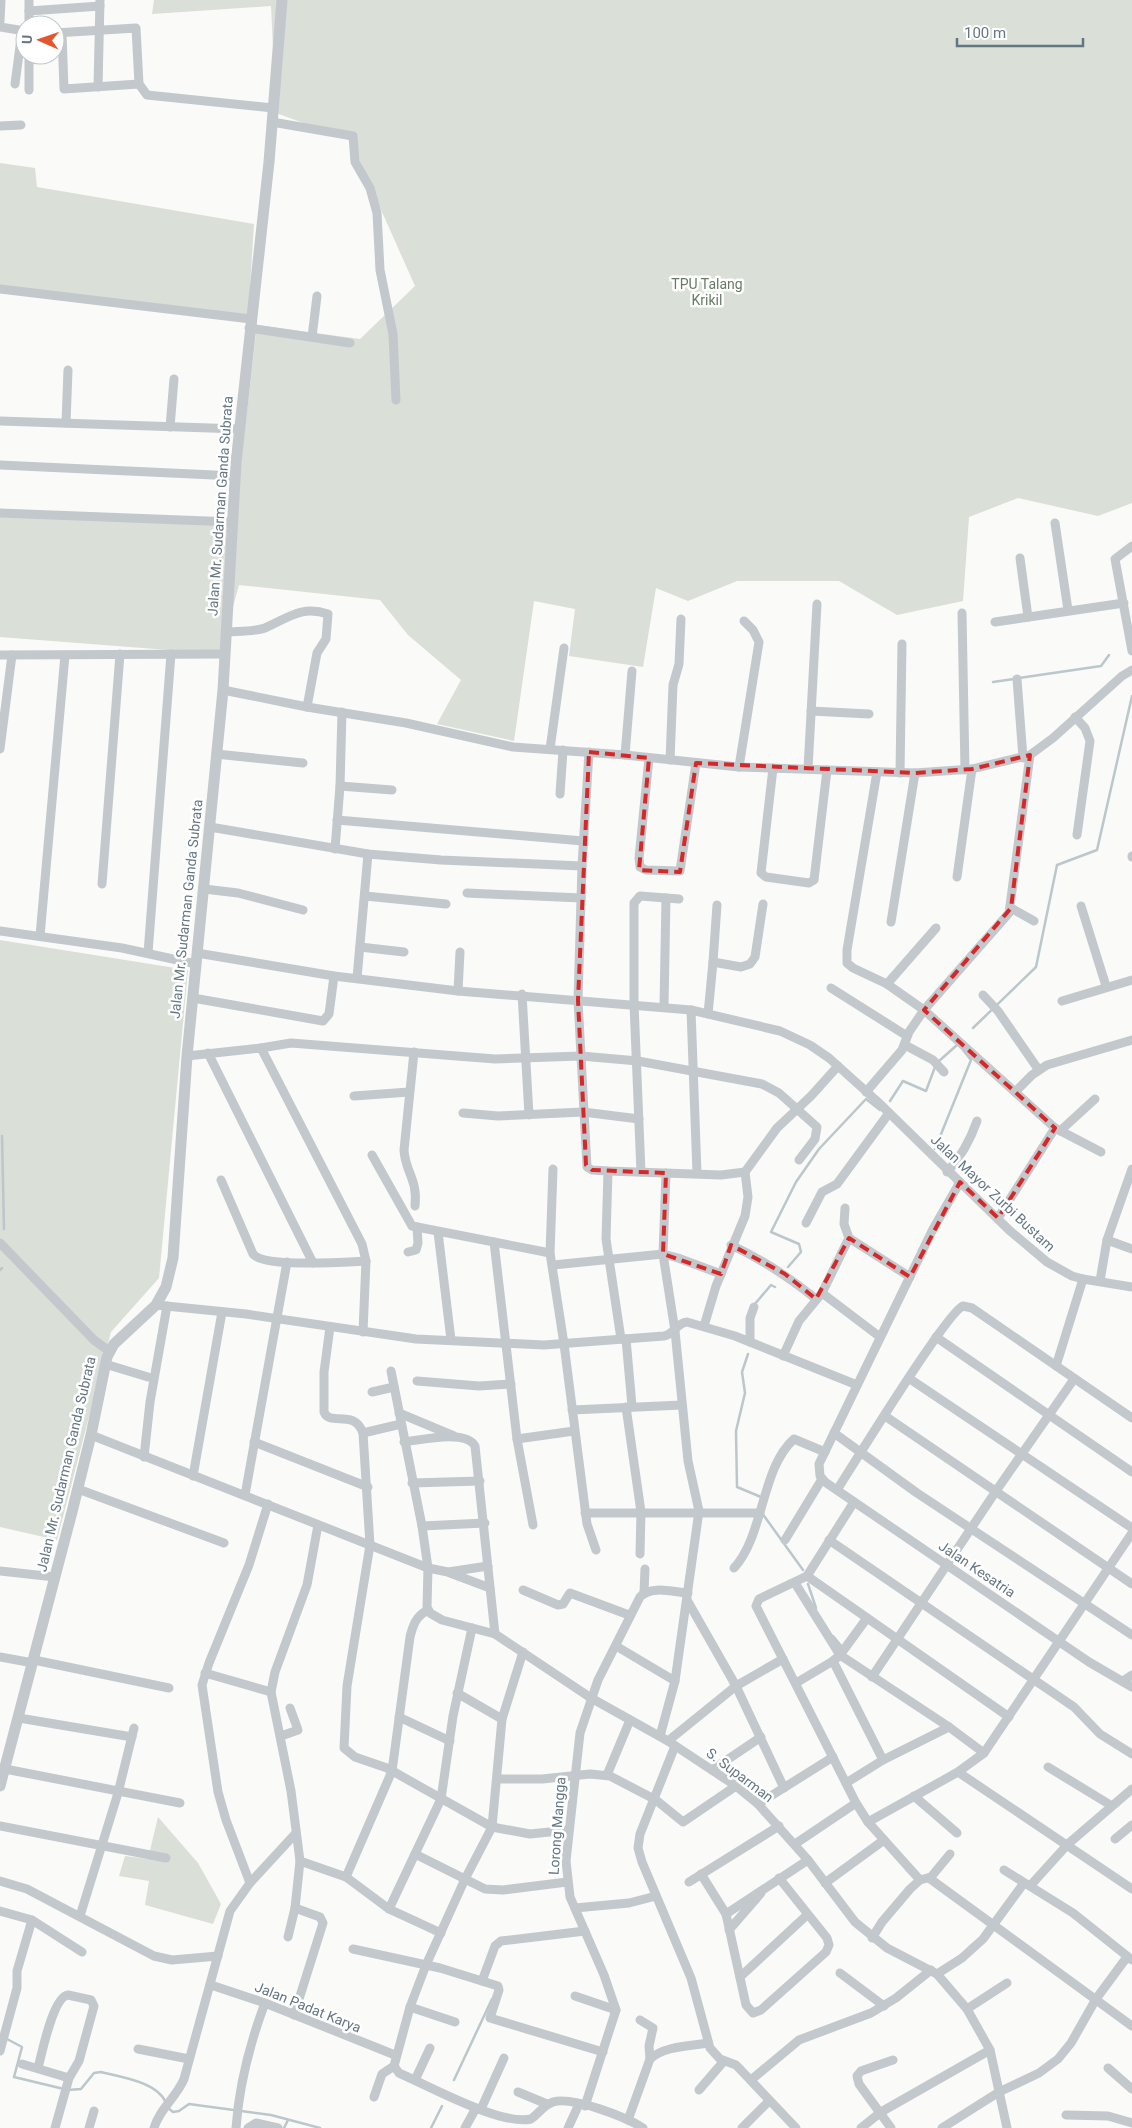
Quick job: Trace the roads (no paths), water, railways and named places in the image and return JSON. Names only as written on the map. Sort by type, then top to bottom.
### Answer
[{"type":"street","points":[[0,21],[1,0]]},
{"type":"street","points":[[28,0],[28,15]]},
{"type":"street","name":"Jalan Mr. Sudarman Ganda Subrata","points":[[0,1786],[78,1489],[109,1351],[123,1334],[161,1305],[175,1242],[187,1056],[225,654],[235,476],[272,122],[282,0]]},
{"type":"street","points":[[29,11],[50,4],[100,3],[98,87]]},
{"type":"street","points":[[0,28],[15,29]]},
{"type":"street","points":[[65,33],[137,28],[139,84],[147,95],[152,97],[273,108]]},
{"type":"street","points":[[15,84],[19,65]]},
{"type":"street","points":[[29,65],[29,90]]},
{"type":"street","points":[[62,65],[66,90],[139,84]]},
{"type":"street","points":[[272,122],[353,136],[355,162],[370,188],[377,213],[380,270],[393,334],[396,400]]},
{"type":"street","points":[[0,126],[21,124]]},
{"type":"street","points":[[0,289],[250,324],[350,343]]},
{"type":"street","points":[[312,337],[317,296]]},
{"type":"street","points":[[66,423],[68,370]]},
{"type":"street","points":[[170,427],[174,379]]},
{"type":"street","points":[[0,421],[240,429]]},
{"type":"street","points":[[0,465],[235,476]]},
{"type":"street","points":[[0,512],[232,522]]},
{"type":"street","points":[[1055,522],[1068,610]]},
{"type":"street","points":[[1132,546],[1115,559],[1132,650]]},
{"type":"street","points":[[1020,558],[1028,617]]},
{"type":"street","points":[[995,622],[1124,602]]},
{"type":"street","points":[[808,769],[818,604]]},
{"type":"street","points":[[226,632],[258,630],[285,617],[314,610],[328,614],[326,639],[317,653],[307,707]]},
{"type":"street","points":[[957,877],[969,770],[962,613]]},
{"type":"street","points":[[670,760],[673,685],[679,664],[680,619]]},
{"type":"street","points":[[739,767],[759,642],[753,630],[744,621]]},
{"type":"street","points":[[900,774],[902,644]]},
{"type":"street","points":[[550,749],[564,648]]},
{"type":"street","points":[[102,884],[120,654]]},
{"type":"street","points":[[148,952],[171,654]]},
{"type":"street","points":[[0,655],[225,654]]},
{"type":"street","points":[[0,749],[12,655]]},
{"type":"street","points":[[40,936],[65,656]]},
{"type":"street","points":[[222,690],[307,707],[413,724],[499,745],[625,755],[739,767],[900,774],[969,770],[1026,756],[1122,676],[1132,670]]},
{"type":"street","points":[[625,755],[632,671]]},
{"type":"street","points":[[866,1092],[905,1045],[907,1036],[924,1010],[1005,918],[1011,908],[1026,756],[1017,679]]},
{"type":"street","points":[[812,711],[869,714]]},
{"type":"street","points":[[335,849],[340,786],[342,712]]},
{"type":"street","points":[[1075,717],[1085,728],[1090,741],[1077,835]]},
{"type":"street","points":[[560,794],[563,750]]},
{"type":"street","points":[[589,752],[583,841],[578,1000],[586,1166],[590,1169],[608,1171],[721,1175],[745,1172]]},
{"type":"street","points":[[216,754],[303,763]]},
{"type":"street","points":[[649,758],[639,858],[640,867],[646,870],[680,871],[696,762]]},
{"type":"street","points":[[773,768],[761,873],[766,878],[809,884],[814,880],[827,770]]},
{"type":"street","points":[[877,772],[846,959],[853,968],[887,984],[924,1010],[1014,1092],[1058,1129],[1101,1152]]},
{"type":"street","points":[[891,922],[915,773]]},
{"type":"street","points":[[340,786],[392,790]]},
{"type":"street","points":[[337,820],[583,841]]},
{"type":"street","points":[[210,827],[368,854],[441,860],[582,866]]},
{"type":"street","points":[[357,978],[368,854]]},
{"type":"street","points":[[204,889],[238,893],[303,910]]},
{"type":"street","points":[[467,893],[581,898]]},
{"type":"street","points":[[365,896],[446,904]]},
{"type":"street","points":[[641,1172],[638,1061],[634,1004],[635,900],[640,896],[679,899]]},
{"type":"street","points":[[664,1006],[666,898]]},
{"type":"street","points":[[713,962],[741,967],[750,964],[755,957],[763,904]]},
{"type":"street","points":[[708,1014],[716,905]]},
{"type":"street","points":[[1082,906],[1106,986]]},
{"type":"street","points":[[1011,908],[1034,921]]},
{"type":"street","points":[[887,984],[936,928]]},
{"type":"street","name":"Jalan Mayor Zurbi Bustam","points":[[0,931],[148,952],[458,991],[522,994],[664,1006],[739,1020],[794,1037],[810,1045],[838,1066],[878,1102],[947,1172],[960,1182],[1021,1241],[1047,1262],[1072,1276],[1132,1287]]},
{"type":"street","points":[[360,947],[404,952]]},
{"type":"street","points":[[458,991],[460,952]]},
{"type":"street","points":[[193,998],[323,1021],[329,1014],[334,976]]},
{"type":"street","points":[[1062,1001],[1106,986],[1132,980]]},
{"type":"street","points":[[831,988],[907,1036]]},
{"type":"street","points":[[522,994],[529,1115]]},
{"type":"street","points":[[983,995],[995,1008],[1038,1069]]},
{"type":"street","points":[[691,1010],[697,1173]]},
{"type":"street","points":[[1014,1092],[1038,1069],[1060,1060],[1132,1040]]},
{"type":"street","points":[[187,1056],[291,1043],[490,1058],[581,1056],[638,1061],[693,1070],[751,1081],[770,1087],[798,1109],[818,1129],[816,1140],[799,1160]]},
{"type":"street","points":[[905,1045],[933,1060],[944,1072]]},
{"type":"street","points":[[261,1048],[358,1233],[366,1261],[363,1332]]},
{"type":"street","points":[[414,1052],[404,1159],[416,1186],[415,1206]]},
{"type":"street","points":[[208,1053],[313,1263]]},
{"type":"street","points":[[704,1326],[720,1274],[745,1216],[747,1206],[745,1172],[777,1128],[798,1109],[838,1066]]},
{"type":"street","points":[[354,1096],[409,1092]]},
{"type":"street","points":[[998,1218],[1058,1129],[1095,1099]]},
{"type":"street","points":[[462,1113],[498,1116],[583,1112],[639,1119]]},
{"type":"street","points":[[806,1223],[822,1192],[837,1184],[889,1113]]},
{"type":"street","points":[[947,1172],[960,1158],[971,1140],[977,1121]]},
{"type":"street","points":[[372,1154],[409,1223],[438,1232],[550,1253]]},
{"type":"street","points":[[553,1169],[550,1253],[564,1344],[586,1524],[596,1550]]},
{"type":"street","points":[[1100,1281],[1107,1240],[1132,1169]]},
{"type":"street","points":[[608,1171],[606,1218],[608,1259],[624,1339],[629,1406],[641,1512],[640,1554]]},
{"type":"street","points":[[666,1173],[663,1254],[675,1331],[688,1461],[699,1511],[668,1741],[656,1800],[640,1834],[638,1848],[691,1978],[708,2043],[713,2053],[724,2061],[734,2064],[796,2128]]},
{"type":"street","points":[[221,1180],[255,1257],[264,1261],[313,1263],[366,1261]]},
{"type":"street","points":[[786,1540],[822,1480],[819,1473],[819,1464],[946,1203],[960,1182]]},
{"type":"street","points":[[845,1208],[844,1224],[849,1238],[910,1277]]},
{"type":"street","points":[[408,1252],[416,1250],[418,1246],[417,1227]]},
{"type":"street","points":[[438,1232],[451,1340]]},
{"type":"street","points":[[783,1356],[799,1321],[819,1296],[849,1238]]},
{"type":"street","points":[[1107,1240],[1132,1249]]},
{"type":"street","points":[[494,1242],[517,1439],[533,1525]]},
{"type":"street","points":[[0,1243],[94,1340],[109,1351]]},
{"type":"street","points":[[731,1245],[777,1269],[880,1337]]},
{"type":"street","points":[[552,1265],[663,1254],[720,1274]]},
{"type":"street","points":[[245,1495],[287,1262]]},
{"type":"street","points":[[1056,1366],[1083,1279]]},
{"type":"street","points":[[144,1458],[161,1305],[363,1332],[451,1340],[564,1344],[664,1336],[675,1331],[684,1322],[704,1326],[750,1342],[857,1385]]},
{"type":"street","points":[[837,1490],[936,1336],[956,1310],[968,1306],[1132,1418]]},
{"type":"street","points":[[750,1342],[750,1323],[754,1307]]},
{"type":"street","points":[[193,1476],[222,1312]]},
{"type":"street","points":[[330,1327],[324,1372],[324,1412],[329,1418],[354,1420],[360,1424],[363,1433],[368,1488],[370,1545],[347,1686],[343,1745],[346,1751],[355,1757],[392,1771],[492,1827],[530,1834],[569,1830]]},
{"type":"street","points":[[936,1336],[1132,1472]]},
{"type":"street","points":[[105,1364],[148,1377]]},
{"type":"street","points":[[346,1878],[392,1771],[412,1627],[418,1616],[428,1610],[428,1568],[422,1526],[391,1371]]},
{"type":"street","points":[[910,1379],[1024,1453],[1132,1528]]},
{"type":"street","points":[[872,1677],[920,1603],[1074,1379]]},
{"type":"street","points":[[417,1381],[479,1386],[512,1384]]},
{"type":"street","points":[[372,1392],[394,1387]]},
{"type":"street","points":[[572,1410],[682,1405]]},
{"type":"street","points":[[399,1413],[455,1436],[470,1440],[475,1446],[485,1523],[495,1634]]},
{"type":"street","points":[[885,1416],[1132,1584]]},
{"type":"street","points":[[363,1433],[401,1424]]},
{"type":"street","points":[[517,1439],[574,1431]]},
{"type":"street","points":[[834,1433],[971,1528],[1132,1635]]},
{"type":"street","points":[[91,1435],[144,1458],[245,1495],[428,1568],[448,1572],[490,1588]]},
{"type":"street","points":[[404,1442],[455,1436]]},
{"type":"street","points":[[734,1568],[740,1560],[760,1513],[779,1459],[789,1444],[794,1439],[825,1452]]},
{"type":"street","points":[[254,1442],[368,1488]]},
{"type":"street","name":"Jalan Kesatria","points":[[822,1480],[1059,1641],[1132,1687]]},
{"type":"street","points":[[412,1483],[480,1481]]},
{"type":"street","points":[[78,1489],[224,1543]]},
{"type":"street","points":[[854,1502],[807,1576],[795,1584],[759,1599],[756,1604],[756,1609],[796,1683],[846,1783],[868,1822],[925,1879],[1132,2026]]},
{"type":"street","points":[[250,1883],[226,1820],[218,1792],[203,1695],[205,1673],[249,1566],[268,1504]]},
{"type":"street","points":[[585,1512],[699,1511],[760,1513]]},
{"type":"street","points":[[422,1526],[485,1523]]},
{"type":"street","points":[[288,1937],[296,1908],[300,1861],[281,1736],[271,1692],[275,1672],[307,1585],[318,1525]]},
{"type":"street","points":[[868,1822],[958,1772],[984,1753],[1132,1533]]},
{"type":"street","points":[[829,1540],[1074,1708],[1100,1734],[1132,1754]]},
{"type":"street","points":[[448,1572],[488,1566]]},
{"type":"street","points":[[645,1569],[644,1592],[654,1590],[687,1597],[736,1686],[784,1788]]},
{"type":"street","points":[[0,1571],[55,1577]]},
{"type":"street","points":[[807,1576],[1009,1717]]},
{"type":"street","points":[[795,1584],[837,1658],[883,1760]]},
{"type":"street","points":[[523,1590],[558,1605],[563,1604],[570,1593],[630,1615]]},
{"type":"street","name":"Lorong Mangga","points":[[616,2010],[566,1882],[569,1830],[580,1732],[591,1698],[630,1615],[644,1592]]},
{"type":"street","name":"S. Suparman","points":[[428,1610],[442,1620],[495,1634],[591,1698],[668,1741],[736,1786],[758,1804],[795,1844],[855,1922],[872,1938],[887,1948],[934,1972],[967,2009],[990,2050],[1007,2128]]},
{"type":"street","points":[[796,1683],[837,1658],[867,1618]]},
{"type":"street","points":[[389,1909],[441,1799],[457,1693],[472,1628]]},
{"type":"street","points":[[616,1646],[675,1681]]},
{"type":"street","points":[[523,1652],[502,1719],[498,1779],[492,1827],[465,1878],[426,1965],[410,2007],[395,2055],[394,2066],[399,2073],[478,2109],[511,2119],[531,2123],[547,2104],[561,2100],[582,2105],[643,2128]]},
{"type":"street","points":[[0,1657],[34,1661],[169,1688]]},
{"type":"street","points":[[837,1658],[872,1677],[949,1727],[984,1753]]},
{"type":"street","points":[[668,1741],[736,1686],[783,1659]]},
{"type":"street","points":[[205,1673],[271,1692]]},
{"type":"street","points":[[1123,1681],[1132,1675]]},
{"type":"street","points":[[457,1693],[502,1719]]},
{"type":"street","points":[[281,1736],[298,1730],[290,1708]]},
{"type":"street","points":[[399,1716],[450,1741]]},
{"type":"street","points":[[19,1718],[133,1732],[118,1793],[80,1916]]},
{"type":"street","points":[[607,1775],[630,1720]]},
{"type":"street","points":[[846,1783],[883,1760],[949,1727]]},
{"type":"street","points":[[712,1770],[761,1738]]},
{"type":"street","points":[[758,1804],[833,1757]]},
{"type":"street","points":[[1048,1767],[1112,1806]]},
{"type":"street","points":[[5,1770],[118,1793],[180,1803]]},
{"type":"street","points":[[958,1772],[997,1800],[1068,1844],[1132,1890]]},
{"type":"street","points":[[498,1779],[542,1779],[574,1775],[607,1775],[656,1800],[683,1822],[736,1786]]},
{"type":"street","points":[[751,2080],[799,2040],[871,2013],[974,1948],[1027,1884],[1068,1844],[1132,1789]]},
{"type":"street","points":[[914,1796],[957,1833]]},
{"type":"street","points":[[795,1844],[853,1805]]},
{"type":"street","points":[[1115,1839],[1132,1825]]},
{"type":"street","points":[[0,1826],[166,1858]]},
{"type":"street","points":[[688,1882],[779,1826]]},
{"type":"street","points":[[154,2128],[167,2104],[180,2088],[211,1985],[230,1911],[250,1883],[296,1833]]},
{"type":"street","points":[[825,1883],[884,1840]]},
{"type":"street","points":[[415,1854],[491,1890],[566,1882]]},
{"type":"street","points":[[872,1938],[898,1902],[950,1854]]},
{"type":"street","points":[[726,1914],[808,1860]]},
{"type":"street","points":[[300,1861],[346,1878],[389,1909],[441,1933]]},
{"type":"street","points":[[942,2128],[998,2092],[1038,2073],[1058,2059],[1071,2043],[1096,1999],[1129,1959],[1073,1913],[1004,1870]]},
{"type":"street","points":[[701,1874],[726,1914],[748,2009],[751,2012],[759,2011],[828,1948],[827,1938],[779,1878]]},
{"type":"street","points":[[0,1882],[27,1889],[146,1953],[162,1959],[172,1960],[218,1956]]},
{"type":"street","points":[[729,1930],[749,1910],[766,1886]]},
{"type":"street","points":[[575,1908],[629,1903],[656,1896]]},
{"type":"street","points":[[294,2015],[323,1924],[320,1918],[296,1908]]},
{"type":"street","points":[[0,1911],[32,1920],[82,1952]]},
{"type":"street","points":[[740,1977],[808,1915]]},
{"type":"street","points":[[0,2052],[17,1988],[17,1971],[32,1920]]},
{"type":"street","points":[[482,1981],[495,1946],[501,1941],[585,1932]]},
{"type":"street","points":[[353,1949],[426,1965],[482,1981],[499,1988],[491,2018],[603,2052]]},
{"type":"street","points":[[840,1973],[884,2006]]},
{"type":"street","points":[[967,2009],[1007,1983]]},
{"type":"street","name":"Jalan Padat Karya","points":[[211,1985],[265,2003],[395,2055]]},
{"type":"street","points":[[38,2068],[54,2010],[60,1999],[68,1994],[89,1999],[94,2006],[79,2061],[68,2081],[55,2128]]},
{"type":"street","points":[[568,2128],[582,2105],[603,2052],[616,2010],[575,1996]]},
{"type":"street","points":[[236,2128],[237,2112],[256,2026],[265,2003]]},
{"type":"street","points":[[410,2007],[455,2022]]},
{"type":"street","points":[[640,2020],[653,2028],[649,2046],[650,2059]]},
{"type":"street","points":[[631,2124],[644,2072],[650,2059],[656,2054],[665,2051],[708,2043]]},
{"type":"street","points":[[415,2080],[430,2048]]},
{"type":"street","points":[[138,2049],[189,2059]]},
{"type":"street","points":[[861,2128],[881,2112],[990,2050]]},
{"type":"street","points":[[465,2128],[478,2109],[504,2058]]},
{"type":"street","points":[[891,2128],[859,2084],[857,2076],[865,2069],[893,2060]]},
{"type":"street","points":[[699,2090],[724,2061]]},
{"type":"street","points":[[22,2064],[38,2068],[68,2081]]},
{"type":"street","points":[[374,2097],[382,2074],[394,2066]]},
{"type":"street","points":[[1108,2068],[1132,2089]]},
{"type":"street","points":[[518,2092],[547,2104]]},
{"type":"street","points":[[742,2128],[768,2101]]},
{"type":"street","points":[[89,2128],[94,2110]]},
{"type":"street","points":[[1066,2115],[1118,2118],[1132,2123]]},
{"type":"street","points":[[1115,2128],[1118,2118]]},
{"type":"street","points":[[248,2128],[256,2123],[278,2128]]},
{"type":"waterway","points":[[1019,678],[1101,666],[1109,655]]},
{"type":"waterway","points":[[993,682],[1014,679]]},
{"type":"waterway","points":[[973,1028],[1036,967],[1057,865],[1097,850],[1132,696]]},
{"type":"waterway","points":[[939,1061],[957,1045]]},
{"type":"waterway","points":[[935,1149],[971,1060],[963,1050]]},
{"type":"waterway","points":[[890,1101],[903,1081],[926,1091],[935,1067]]},
{"type":"waterway","points":[[788,1267],[801,1252],[799,1244],[771,1232],[796,1182],[819,1149],[866,1099],[880,1110]]},
{"type":"waterway","points":[[2,1136],[4,1229]]},
{"type":"waterway","points":[[754,1305],[771,1285],[775,1287]]},
{"type":"waterway","points":[[748,1354],[742,1372],[745,1393],[736,1431],[737,1487],[761,1497]]},
{"type":"waterway","points":[[762,1513],[803,1570]]},
{"type":"waterway","points":[[808,1584],[816,1608]]},
{"type":"waterway","points":[[833,1636],[842,1647]]},
{"type":"waterway","points":[[454,2080],[492,1999]]},
{"type":"waterway","points":[[7,2039],[22,2047],[14,2077],[68,2090],[81,2089],[94,2073],[101,2072],[128,2078],[147,2085],[162,2096],[166,2103]]},
{"type":"waterway","points":[[168,2108],[173,2112],[179,2111],[189,2104],[271,2115],[320,2128]]},
{"type":"waterway","points":[[431,2128],[442,2106]]},
{"type":"waterway","points":[[284,2128],[288,2120]]},
{"type":"park label","name":"TPU Talang Krikil","points":[[707,292]]}]
